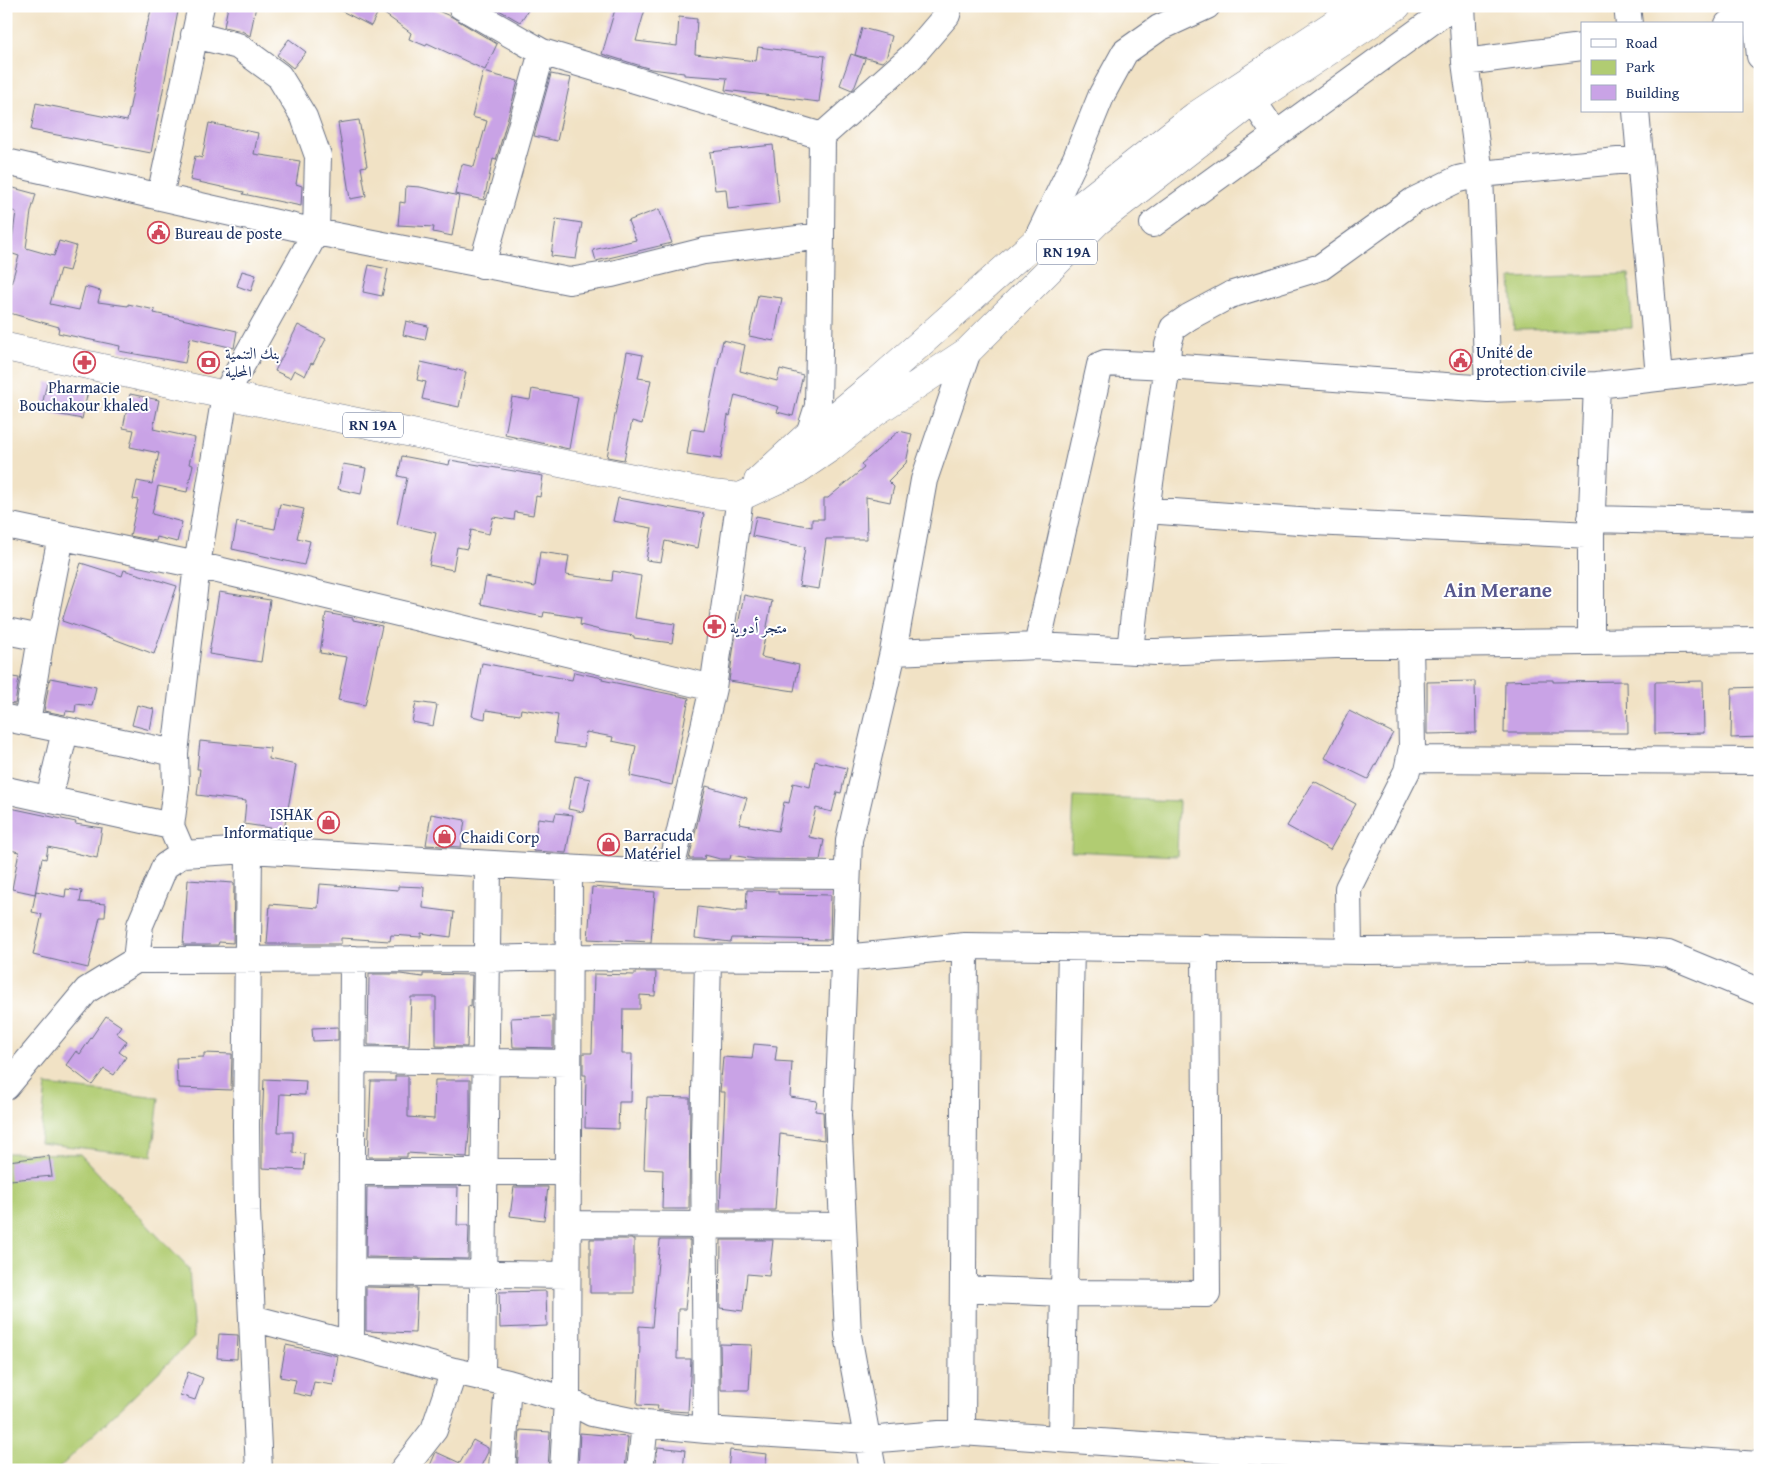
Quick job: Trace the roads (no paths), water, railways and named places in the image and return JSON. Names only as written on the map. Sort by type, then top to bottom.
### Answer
[{"type":"main road","name":"RN 19A","points":[[740,497],[809,434],[831,420],[877,382],[1036,241],[1195,116],[1362,6]]},
{"type":"main road","name":"RN 19A","points":[[6,347],[225,395],[712,494],[740,497],[796,471],[830,448],[874,413],[968,351],[1098,222],[1253,100],[1397,6]]},
{"type":"street","points":[[160,196],[201,6]]},
{"type":"street","points":[[461,6],[542,52],[822,136]]},
{"type":"street","points":[[1036,241],[1076,158],[1102,94],[1125,52],[1159,28],[1207,6]]},
{"type":"street","points":[[1153,224],[1453,6]]},
{"type":"street","points":[[1462,6],[1465,62],[1480,174],[1488,389]]},
{"type":"street","points":[[1627,6],[1629,22]]},
{"type":"street","points":[[809,434],[818,406],[822,136],[911,57],[951,9]]},
{"type":"street","points":[[1740,22],[1758,19],[1760,56]]},
{"type":"street","points":[[183,854],[171,826],[176,788],[175,753],[197,565],[225,395],[316,232],[318,156],[304,118],[279,76],[238,46],[194,35]]},
{"type":"street","points":[[1465,62],[1581,47]]},
{"type":"street","points":[[482,265],[542,52]]},
{"type":"street","points":[[1253,100],[1276,135]]},
{"type":"street","points":[[1636,112],[1659,377]]},
{"type":"street","points":[[1130,650],[1146,510],[1167,366],[1168,345],[1173,328],[1189,317],[1230,295],[1321,267],[1413,201],[1458,179],[1480,174],[1639,159]]},
{"type":"street","points":[[6,162],[316,232],[569,281],[612,274],[704,251],[821,236]]},
{"type":"street","points":[[873,1470],[848,1336],[838,1114],[848,840],[894,652],[924,480],[968,351]]},
{"type":"street","points":[[1037,646],[1100,365],[1105,363],[1488,389],[1597,385],[1760,366]]},
{"type":"street","points":[[1590,642],[1591,527],[1597,385]]},
{"type":"street","points":[[670,874],[713,688],[740,497]]},
{"type":"street","points":[[1146,510],[1313,522],[1591,527],[1760,524]]},
{"type":"street","points":[[6,525],[197,565],[713,688]]},
{"type":"street","points":[[61,537],[41,638],[17,720],[175,753]]},
{"type":"street","points":[[6,631],[41,638]]},
{"type":"street","points":[[894,652],[1037,646],[1156,652],[1410,644],[1760,640]]},
{"type":"street","points":[[1349,951],[1348,888],[1407,771],[1410,758],[1412,747],[1410,644]]},
{"type":"street","points":[[49,799],[65,731]]},
{"type":"street","points":[[1410,758],[1760,761]]},
{"type":"street","points":[[6,790],[171,826]]},
{"type":"street","points":[[136,960],[140,925],[165,866],[183,854],[249,850],[670,874],[847,875]]},
{"type":"street","points":[[249,850],[246,1201],[260,1470]]},
{"type":"street","points":[[482,1376],[488,864]]},
{"type":"street","points":[[563,1470],[566,1400],[568,1224],[569,868]]},
{"type":"street","points":[[6,1087],[87,990],[136,960],[569,957],[844,958],[965,946],[1349,951],[1612,949],[1668,954],[1760,992]]},
{"type":"street","points":[[962,1432],[965,946]]},
{"type":"street","points":[[1061,1438],[1071,947]]},
{"type":"street","points":[[963,1289],[1064,1293],[1207,1294],[1205,948]]},
{"type":"street","points":[[352,1344],[353,959]]},
{"type":"street","points":[[706,1430],[704,1138],[708,959]]},
{"type":"street","points":[[353,1060],[568,1063]]},
{"type":"street","points":[[352,1172],[568,1172]]},
{"type":"street","points":[[568,1224],[843,1226]]},
{"type":"street","points":[[352,1272],[567,1275]]},
{"type":"street","points":[[252,1318],[454,1371],[508,1383],[566,1400],[592,1413],[646,1424],[706,1430],[868,1440],[962,1432],[1214,1450],[1303,1462],[1632,1457],[1726,1467],[1760,1465]]},
{"type":"street","points":[[403,1470],[434,1430],[454,1371]]},
{"type":"street","points":[[502,1470],[508,1383]]},
{"type":"street","points":[[640,1470],[646,1424]]},
{"type":"place","name":"Bureau de poste","points":[[159,233]]},
{"type":"place","name":"Unité de protection civile","points":[[1460,361]]},
{"type":"place","name":"بنك التنمية المحلية","points":[[209,362]]},
{"type":"place","name":"Pharmacie Bouchakour khaled","points":[[84,363]]},
{"type":"place","name":"متجر أدوية","points":[[714,627]]},
{"type":"place","name":"ISHAK Informatique","points":[[329,823]]},
{"type":"place","name":"Chaidi Corp","points":[[445,837]]},
{"type":"place","name":"Barracuda Matériel","points":[[608,844]]},
{"type":"district","name":"Ain Merane","points":[[1498,590]]}]
